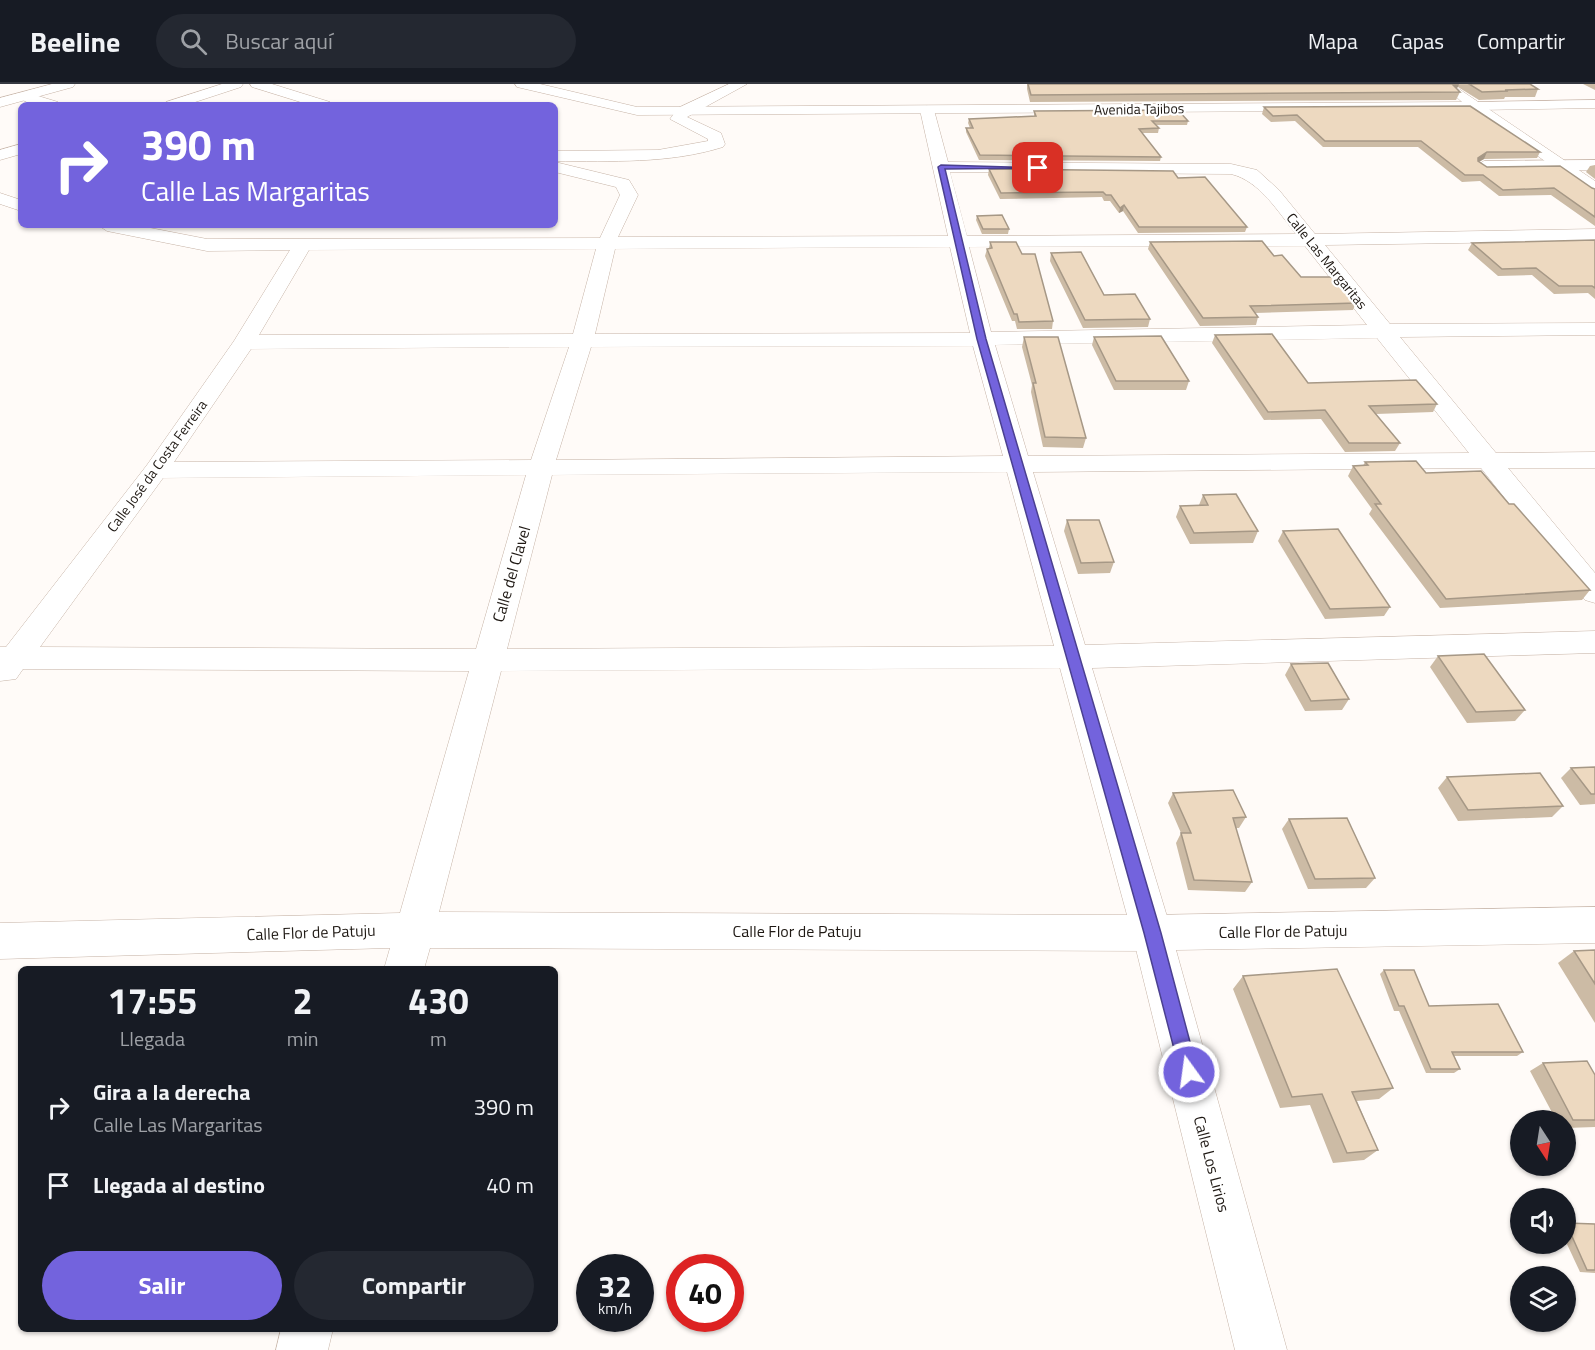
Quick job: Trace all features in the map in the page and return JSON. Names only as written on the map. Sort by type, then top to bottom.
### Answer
[{"type":"street","points":[[0,103],[68,84]]},
{"type":"street","points":[[180,102],[236,84]]},
{"type":"street","points":[[257,84],[315,102]]},
{"type":"street","name":"Avenida Tajibos","points":[[522,84],[638,111],[1595,104]]},
{"type":"street","name":"Avenida Tajibos","points":[[560,84],[683,111]]},
{"type":"street","points":[[558,156],[652,154],[704,149],[717,144],[715,136],[678,119],[683,111],[740,84]]},
{"type":"street","points":[[1447,84],[1595,189]]},
{"type":"street","points":[[25,96],[44,102]]},
{"type":"street","name":"Calle Los Lirios","points":[[927,110],[982,339],[1152,933],[1261,1350]]},
{"type":"street","points":[[0,155],[18,150]]},
{"type":"street","points":[[1484,166],[1595,165]]},
{"type":"street","name":"Calle Las Margaritas","points":[[941,167],[1246,171],[1265,185],[1595,593]]},
{"type":"street","name":"Calle del Clavel","points":[[405,966],[486,660],[541,467],[583,339],[607,242],[628,195],[623,184],[558,168]]},
{"type":"street","points":[[0,198],[18,213]]},
{"type":"street","points":[[121,228],[207,245],[1309,240],[1595,235]]},
{"type":"street","name":"Calle José da Costa Ferreira","points":[[5,664],[156,470],[244,342],[303,245]]},
{"type":"street","points":[[244,342],[982,339],[1595,329]]},
{"type":"street","points":[[156,470],[1595,460]]},
{"type":"street","points":[[5,664],[1072,657],[1595,642]]},
{"type":"street","name":"Calle Flor de Patuju","points":[[0,940],[414,930],[1152,933],[1595,926]]},
{"type":"street","points":[[302,1350],[306,1332]]},
{"type":"building","points":[[1028,84],[1455,84],[1453,85],[1460,92],[1031,95]]},
{"type":"building","points":[[1469,84],[1530,84],[1538,89],[1482,92]]},
{"type":"building","points":[[1470,106],[1540,152],[1487,152],[1478,158],[1478,161],[1487,167],[1560,166],[1595,189],[1595,217],[1554,188],[1503,190],[1483,175],[1465,175],[1421,141],[1325,141],[1297,115],[1273,116],[1264,107]]},
{"type":"building","points":[[1178,110],[1188,121],[1152,121],[1159,128],[1139,129],[1161,157],[980,155],[966,128],[973,128],[969,119],[1036,116],[1034,111]]},
{"type":"building","points":[[989,169],[1173,171],[1178,178],[1205,177],[1247,227],[1139,227],[1124,205],[1120,208],[1111,195],[1103,192],[1001,193]]},
{"type":"building","points":[[1002,215],[1009,229],[983,229],[977,216]]},
{"type":"building","points":[[1595,240],[1595,288],[1592,286],[1559,286],[1536,268],[1502,269],[1472,243]]},
{"type":"building","points":[[1262,241],[1274,256],[1282,255],[1301,277],[1333,277],[1356,303],[1250,306],[1258,317],[1203,318],[1150,242]]},
{"type":"building","points":[[990,242],[1016,242],[1022,254],[1035,254],[1053,321],[1019,322],[987,249],[992,248]]},
{"type":"building","points":[[1081,252],[1104,295],[1135,294],[1150,319],[1085,320],[1051,253]]},
{"type":"building","points":[[1272,334],[1308,383],[1416,380],[1437,404],[1369,406],[1400,443],[1349,443],[1325,410],[1268,412],[1215,335]]},
{"type":"building","points":[[1161,336],[1189,381],[1116,381],[1094,337]]},
{"type":"building","points":[[1024,337],[1058,337],[1086,438],[1045,437],[1033,383],[1036,383]]},
{"type":"building","points":[[1416,461],[1426,473],[1481,471],[1509,504],[1514,504],[1590,590],[1446,599],[1375,504],[1381,504],[1353,466],[1368,465],[1365,462]]},
{"type":"building","points":[[1236,494],[1258,531],[1194,533],[1180,506],[1208,505],[1203,495]]},
{"type":"building","points":[[1067,520],[1099,520],[1114,562],[1081,563]]},
{"type":"building","points":[[1338,529],[1390,607],[1330,609],[1283,531]]},
{"type":"building","points":[[1484,654],[1525,710],[1476,712],[1438,656]]},
{"type":"building","points":[[1328,663],[1349,699],[1311,701],[1291,664]]},
{"type":"building","points":[[1595,767],[1595,794],[1591,794],[1571,768]]},
{"type":"building","points":[[1540,773],[1563,806],[1468,810],[1447,777]]},
{"type":"building","points":[[1233,790],[1246,817],[1233,818],[1252,882],[1194,880],[1181,833],[1191,833],[1173,793]]},
{"type":"building","points":[[1347,818],[1375,878],[1315,879],[1289,819]]},
{"type":"building","points":[[1595,950],[1595,984],[1574,951]]},
{"type":"building","points":[[1337,969],[1393,1088],[1352,1092],[1378,1150],[1347,1153],[1322,1094],[1292,1097],[1243,976]]},
{"type":"building","points":[[1384,970],[1414,970],[1429,1006],[1498,1004],[1523,1052],[1452,1052],[1460,1069],[1431,1069],[1404,1006],[1399,1006]]},
{"type":"building","points":[[1587,1061],[1595,1075],[1595,1120],[1576,1120],[1576,1110],[1568,1110],[1543,1063]]},
{"type":"building","points":[[1576,1223],[1595,1224],[1595,1270],[1587,1270],[1576,1245]]},
{"type":"route","points":[[1038,168],[941,167],[982,339],[1152,933],[1189,1072]]}]
